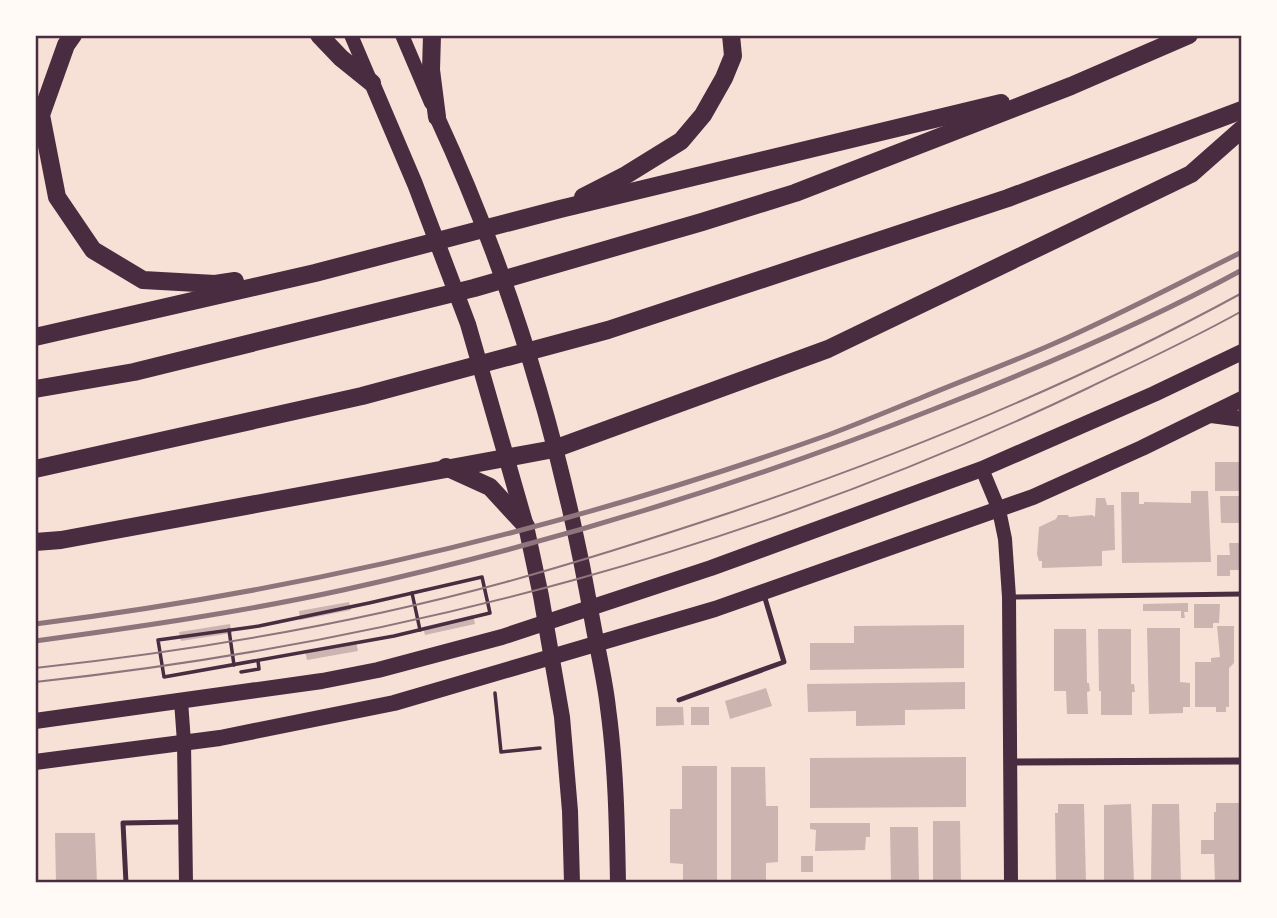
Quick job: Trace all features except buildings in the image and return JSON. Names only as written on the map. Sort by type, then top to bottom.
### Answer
[{"type":"highway","points":[[73,35],[66,45],[41,115],[57,197],[93,250],[143,280],[215,284],[315,273]]},
{"type":"highway","points":[[319,35],[341,58],[372,83]]},
{"type":"highway","points":[[432,35],[430,70],[437,117]]},
{"type":"highway","points":[[560,209],[626,175],[681,141],[703,115],[724,78],[733,56],[731,35]]},
{"type":"highway","points":[[35,389],[134,372],[474,288],[795,193],[1071,86],[1189,35]]},
{"type":"highway","points":[[35,337],[315,273],[560,209],[1071,86]]},
{"type":"highway","points":[[35,469],[362,396],[608,330],[1008,198],[1242,110]]},
{"type":"highway","points":[[35,542],[61,540],[554,449],[828,349],[1191,174],[1242,129]]},
{"type":"highway","points":[[446,467],[490,487],[526,526]]},
{"type":"main road","points":[[351,35],[415,184],[468,324],[526,526],[562,717],[570,811],[572,883]]},
{"type":"main road","points":[[402,35],[464,174],[515,317],[568,495],[608,708],[617,822],[618,883]]},
{"type":"main road","points":[[35,721],[322,681],[378,670],[502,638],[711,568],[982,469],[1154,394],[1242,352]]},
{"type":"main road","points":[[35,762],[220,738],[394,703],[715,609],[999,510],[1138,450],[1242,399]]},
{"type":"main road","points":[[1212,415],[1242,419]]},
{"type":"main road","points":[[982,469],[999,510],[1005,539],[1009,597],[1010,883]]},
{"type":"main road","points":[[181,701],[186,883]]},
{"type":"street","points":[[1010,762],[1242,761]]},
{"type":"lane","points":[[680,699],[784,662],[764,592]]},
{"type":"lane","points":[[1009,597],[1242,594]]},
{"type":"lane","points":[[126,883],[123,823],[185,822]]},
{"type":"path","points":[[482,577],[490,613],[420,630],[164,677],[158,640],[229,630],[369,603],[482,577]]},
{"type":"path","points":[[412,593],[420,630]]},
{"type":"path","points":[[229,630],[234,665]]},
{"type":"path","points":[[238,672],[259,668],[258,661]]},
{"type":"path","points":[[490,674],[495,690],[501,752],[540,748]]},
{"type":"tram line","points":[[35,668],[213,644],[390,611],[534,574],[619,548],[797,489],[992,414],[1180,326],[1242,293]]},
{"type":"tram line","points":[[35,682],[171,665],[307,642],[441,614],[574,580],[705,541],[835,496],[963,445],[1088,388],[1242,311]]},
{"type":"railway","points":[[35,624],[136,610],[337,574],[437,551],[634,499],[828,435],[1004,364],[1101,322],[1242,252]]},
{"type":"railway","points":[[35,641],[190,618],[343,590],[494,553],[642,511],[862,437],[973,393],[1129,327],[1242,270]]}]
